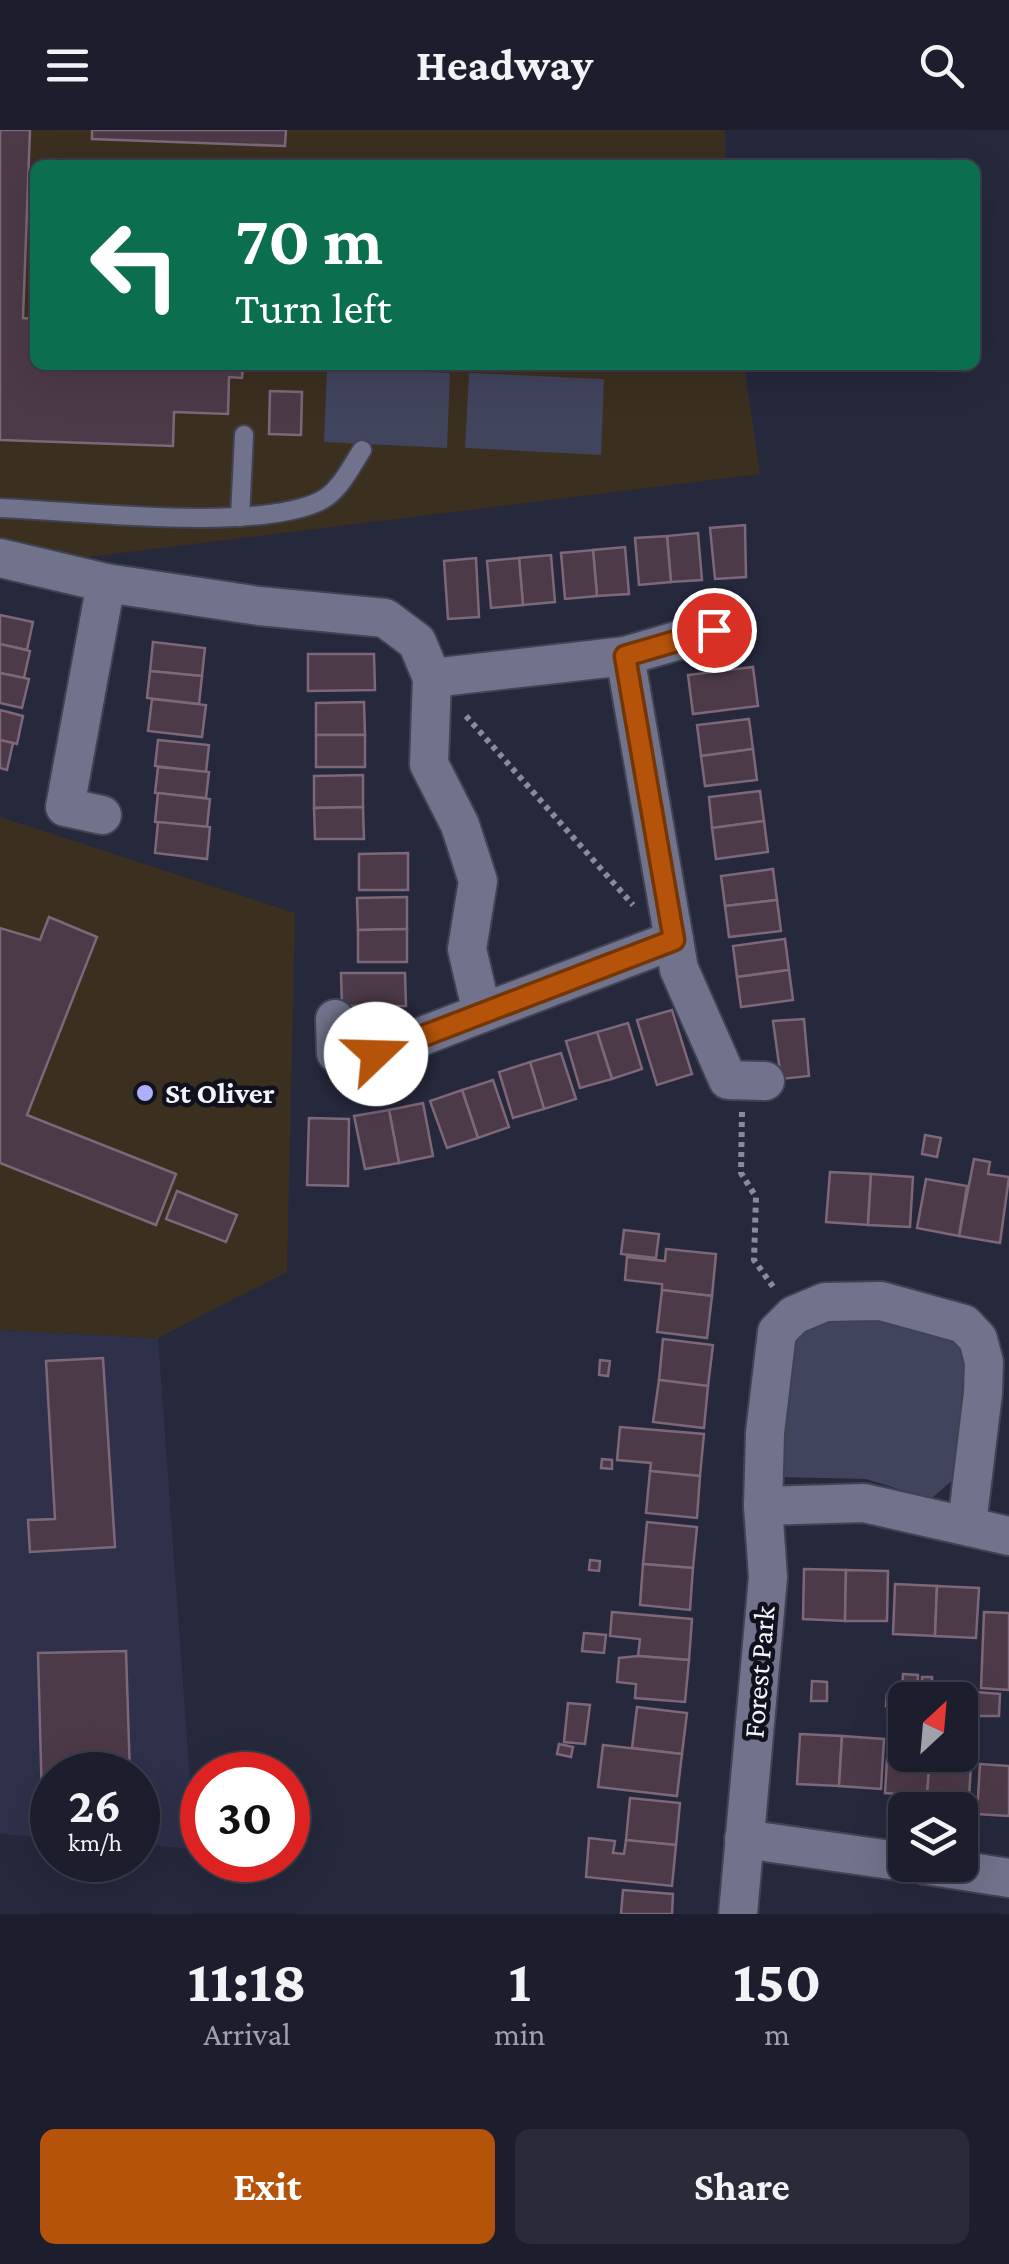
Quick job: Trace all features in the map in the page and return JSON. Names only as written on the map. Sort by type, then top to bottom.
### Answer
[{"type":"street","points":[[0,558],[106,583],[259,606],[386,618],[417,642],[432,678],[429,764],[460,825],[478,882],[467,949],[482,1013]]},
{"type":"street","points":[[102,815],[65,807],[106,583]]},
{"type":"street","points":[[432,678],[625,656],[714,630]]},
{"type":"street","points":[[625,656],[679,969],[728,1080],[754,1081]]},
{"type":"street","points":[[336,1019],[336,1053],[376,1054],[674,940]]},
{"type":"street","points":[[794,1315],[825,1302],[881,1302],[964,1324],[978,1339],[984,1362],[968,1524]]},
{"type":"street","name":"Forest Park","points":[[738,1914],[768,1577],[763,1506],[765,1433],[777,1332],[794,1315]]},
{"type":"street","points":[[763,1506],[864,1503],[1009,1536]]},
{"type":"street","points":[[744,1839],[888,1860]]},
{"type":"street","points":[[978,1873],[1009,1878]]},
{"type":"lane","points":[[240,516],[244,435]]},
{"type":"lane","points":[[0,508],[240,516],[317,503],[335,490],[362,450]]},
{"type":"path","points":[[432,678],[652,926],[674,940]]},
{"type":"path","points":[[754,1081],[741,1173],[756,1197],[754,1260],[794,1315]]},
{"type":"shaded area","points":[[0,130],[725,130],[725,160],[30,160],[30,370],[745,370],[760,474],[0,568]]},
{"type":"shaded area","points":[[327,370],[450,373],[447,448],[324,442]]},
{"type":"shaded area","points":[[469,373],[604,379],[601,455],[465,448]]},
{"type":"shaded area","name":"St Oliver","points":[[0,817],[295,913],[287,1272],[158,1338],[0,1330]]},
{"type":"shaded area","points":[[890,1317],[949,1328],[965,1350],[956,1477],[931,1499],[866,1479],[780,1477],[790,1340],[818,1321]]},
{"type":"shaded area","points":[[0,1330],[158,1338],[188,1752],[180,1752],[180,1848],[160,1846],[160,1752],[30,1752],[30,1836],[0,1834]]},
{"type":"building","points":[[0,130],[30,130],[23,318],[30,319],[30,370],[243,370],[242,378],[229,377],[228,414],[174,412],[173,446],[0,440]]},
{"type":"building","points":[[92,130],[286,130],[285,146],[92,139]]},
{"type":"building","points":[[270,391],[302,392],[301,435],[269,434]]},
{"type":"building","points":[[745,525],[746,577],[715,579],[710,528]]},
{"type":"building","points":[[698,533],[702,580],[671,582],[667,536]]},
{"type":"building","points":[[667,536],[671,582],[639,585],[635,538]]},
{"type":"building","points":[[625,547],[629,594],[597,596],[593,550]]},
{"type":"building","points":[[593,550],[597,596],[565,599],[561,553]]},
{"type":"building","points":[[551,555],[555,602],[523,605],[519,558]]},
{"type":"building","points":[[476,558],[479,617],[448,619],[444,561]]},
{"type":"building","points":[[519,558],[523,605],[491,608],[487,561]]},
{"type":"building","points":[[0,615],[33,622],[27,650],[0,644]]},
{"type":"building","points":[[153,642],[205,648],[202,676],[150,671]]},
{"type":"building","points":[[0,644],[30,651],[24,678],[0,673]]},
{"type":"building","points":[[308,654],[374,654],[375,690],[308,691]]},
{"type":"building","points":[[753,667],[758,706],[693,714],[688,675]]},
{"type":"building","points":[[150,671],[202,676],[199,704],[147,698]]},
{"type":"building","points":[[0,673],[29,679],[22,708],[0,703]]},
{"type":"building","points":[[152,699],[206,705],[202,737],[148,731]]},
{"type":"building","points":[[364,702],[365,735],[316,735],[316,703]]},
{"type":"building","points":[[0,710],[23,716],[17,744],[0,740]]},
{"type":"building","points":[[749,719],[753,749],[701,756],[697,725]]},
{"type":"building","points":[[316,735],[365,735],[365,767],[316,767]]},
{"type":"building","points":[[0,740],[13,743],[7,770],[0,768]]},
{"type":"building","points":[[158,740],[209,745],[206,772],[155,766]]},
{"type":"building","points":[[753,749],[757,780],[705,786],[701,756]]},
{"type":"building","points":[[158,767],[209,772],[206,798],[155,793]]},
{"type":"building","points":[[363,775],[363,807],[314,808],[314,776]]},
{"type":"building","points":[[760,791],[764,821],[712,828],[709,797]]},
{"type":"building","points":[[158,793],[210,799],[207,827],[155,822]]},
{"type":"building","points":[[363,807],[364,839],[315,839],[314,808]]},
{"type":"building","points":[[764,821],[768,852],[716,859],[712,828]]},
{"type":"building","points":[[158,822],[210,827],[207,859],[155,853]]},
{"type":"building","points":[[408,853],[408,890],[359,890],[359,854]]},
{"type":"building","points":[[773,869],[777,900],[725,906],[721,876]]},
{"type":"building","points":[[407,897],[407,929],[358,930],[357,898]]},
{"type":"building","points":[[777,900],[781,931],[729,937],[725,906]]},
{"type":"building","points":[[49,917],[97,937],[27,1115],[176,1174],[156,1225],[0,1163],[0,928],[40,940]]},
{"type":"building","points":[[407,929],[407,962],[358,962],[358,930]]},
{"type":"building","points":[[785,939],[789,970],[737,977],[733,946]]},
{"type":"building","points":[[789,970],[793,1000],[741,1007],[737,977]]},
{"type":"building","points":[[341,973],[405,973],[406,1006],[342,1006]]},
{"type":"building","points":[[672,1010],[692,1074],[657,1085],[637,1020]]},
{"type":"building","points":[[804,1019],[809,1076],[781,1079],[773,1021]]},
{"type":"building","points":[[628,1023],[642,1069],[612,1079],[597,1032]]},
{"type":"building","points":[[597,1032],[612,1079],[580,1088],[566,1041]]},
{"type":"building","points":[[561,1053],[576,1099],[544,1109],[530,1062]]},
{"type":"building","points":[[530,1062],[544,1109],[513,1118],[499,1072]]},
{"type":"building","points":[[493,1080],[509,1127],[478,1138],[462,1090]]},
{"type":"building","points":[[462,1090],[478,1138],[447,1148],[430,1101]]},
{"type":"building","points":[[423,1103],[433,1156],[399,1163],[389,1110]]},
{"type":"building","points":[[389,1110],[399,1163],[365,1169],[354,1116]]},
{"type":"building","points":[[309,1118],[349,1119],[348,1186],[307,1185]]},
{"type":"building","points":[[925,1135],[941,1138],[937,1157],[922,1154]]},
{"type":"building","points":[[974,1159],[990,1162],[988,1174],[1009,1177],[1000,1243],[959,1236]]},
{"type":"building","points":[[830,1172],[871,1174],[868,1225],[826,1222]]},
{"type":"building","points":[[871,1174],[913,1177],[910,1227],[868,1225]]},
{"type":"building","points":[[926,1179],[967,1186],[959,1236],[917,1228]]},
{"type":"building","points":[[177,1191],[237,1215],[226,1242],[166,1219]]},
{"type":"building","points":[[624,1230],[659,1234],[656,1258],[621,1254]]},
{"type":"building","points":[[666,1249],[716,1254],[712,1296],[662,1290],[662,1284],[625,1280],[627,1257],[665,1261]]},
{"type":"building","points":[[662,1290],[712,1296],[707,1338],[657,1332]]},
{"type":"building","points":[[663,1339],[713,1345],[708,1386],[659,1380]]},
{"type":"building","points":[[103,1358],[115,1547],[30,1552],[28,1520],[55,1519],[46,1361]]},
{"type":"building","points":[[600,1360],[610,1361],[608,1376],[599,1375]]},
{"type":"building","points":[[659,1380],[708,1386],[704,1428],[653,1422]]},
{"type":"building","points":[[620,1427],[704,1434],[700,1476],[650,1471],[651,1463],[617,1460]]},
{"type":"building","points":[[602,1459],[612,1460],[612,1469],[601,1468]]},
{"type":"building","points":[[650,1471],[700,1476],[697,1518],[646,1513]]},
{"type":"building","points":[[647,1522],[697,1527],[693,1568],[643,1564]]},
{"type":"building","points":[[590,1560],[600,1561],[599,1571],[589,1570]]},
{"type":"building","points":[[643,1564],[693,1568],[690,1610],[640,1605]]},
{"type":"building","points":[[804,1569],[846,1570],[845,1621],[803,1619]]},
{"type":"building","points":[[846,1570],[888,1571],[887,1621],[845,1621]]},
{"type":"building","points":[[895,1584],[937,1586],[935,1636],[893,1634]]},
{"type":"building","points":[[937,1586],[979,1588],[976,1638],[935,1636]]},
{"type":"building","points":[[612,1612],[692,1619],[689,1660],[638,1656],[640,1639],[610,1636]]},
{"type":"building","points":[[984,1612],[1009,1613],[1009,1690],[981,1688]]},
{"type":"building","points":[[584,1633],[606,1635],[604,1653],[582,1651]]},
{"type":"building","points":[[126,1651],[129,1752],[41,1752],[38,1653]]},
{"type":"building","points":[[619,1658],[689,1660],[685,1702],[635,1698],[636,1684],[617,1682]]},
{"type":"building","points":[[903,1674],[918,1675],[918,1682],[903,1682]]},
{"type":"building","points":[[812,1681],[827,1682],[827,1701],[811,1701]]},
{"type":"building","points":[[978,1692],[1000,1694],[999,1716],[978,1716]]},
{"type":"building","points":[[568,1703],[590,1705],[585,1744],[564,1742]]},
{"type":"building","points":[[637,1707],[687,1713],[682,1754],[632,1748]]},
{"type":"building","points":[[800,1734],[842,1736],[839,1786],[797,1784]]},
{"type":"building","points":[[842,1736],[884,1739],[881,1789],[839,1786]]},
{"type":"building","points":[[888,1743],[888,1772],[929,1772],[927,1792],[885,1793]]},
{"type":"building","points":[[559,1744],[573,1747],[571,1757],[557,1754]]},
{"type":"building","points":[[603,1745],[682,1754],[677,1796],[598,1787]]},
{"type":"building","points":[[980,1764],[1009,1766],[1009,1816],[978,1814]]},
{"type":"building","points":[[929,1772],[971,1772],[969,1792],[927,1792]]},
{"type":"building","points":[[630,1798],[680,1803],[676,1845],[626,1840]]},
{"type":"building","points":[[589,1838],[615,1841],[613,1853],[624,1854],[626,1840],[676,1845],[672,1886],[586,1877]]},
{"type":"building","points":[[623,1890],[673,1894],[672,1914],[621,1914]]},
{"type":"place","name":"St Oliver","points":[[145,1093]]},
{"type":"route","points":[[376,1054],[674,940],[625,656],[714,630]]}]
